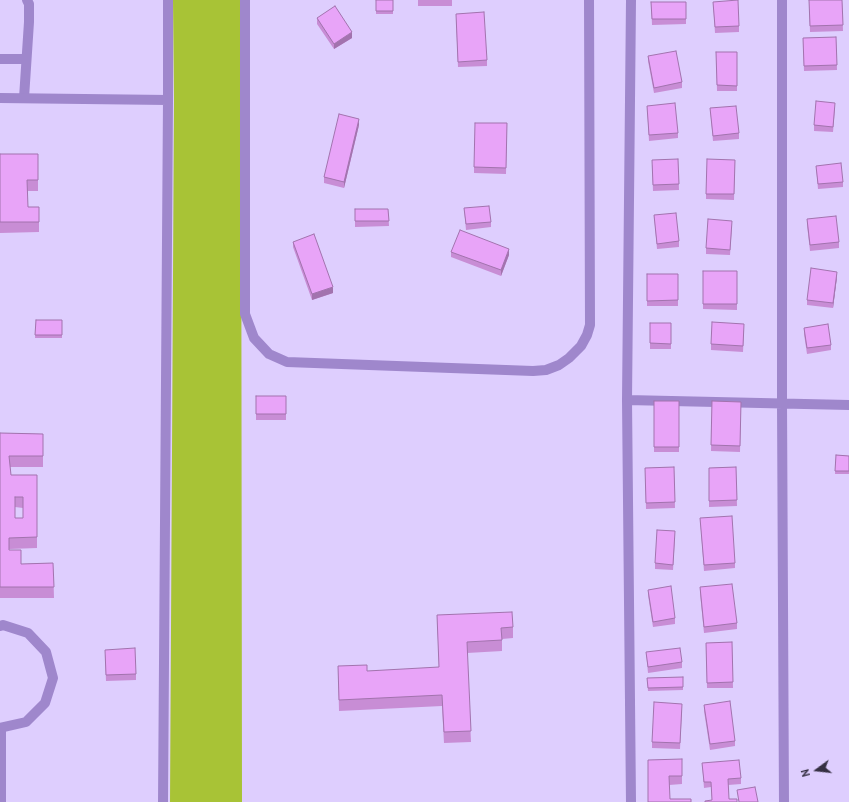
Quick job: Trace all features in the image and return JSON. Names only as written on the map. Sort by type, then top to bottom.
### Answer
[{"type":"street","points":[[24,98],[29,22],[27,0]]},
{"type":"street","points":[[163,802],[168,0]]},
{"type":"street","points":[[245,0],[245,314],[254,338],[269,354],[287,362],[533,371],[546,370],[559,365],[568,358],[581,346],[590,325],[589,0]]},
{"type":"street","points":[[631,0],[627,400],[631,802]]},
{"type":"street","points":[[782,0],[784,802]]},
{"type":"street","points":[[0,59],[26,59]]},
{"type":"street","points":[[0,98],[168,100]]},
{"type":"street","points":[[627,400],[849,405]]},
{"type":"street","points":[[0,626],[28,633],[46,652],[53,678],[45,703],[26,722],[0,728],[1,802]]},
{"type":"green space","points":[[173,0],[241,0],[242,802],[170,802],[174,101]]},
{"type":"building","points":[[376,0],[393,0],[393,11],[376,11]]},
{"type":"building","points":[[738,0],[739,26],[715,27],[713,2]]},
{"type":"building","points":[[809,0],[842,0],[843,25],[810,26]]},
{"type":"building","points":[[651,2],[686,2],[686,19],[652,19]]},
{"type":"building","points":[[335,6],[352,32],[334,44],[317,18]]},
{"type":"building","points":[[484,12],[487,60],[458,62],[456,14]]},
{"type":"building","points":[[836,37],[837,65],[804,66],[803,38]]},
{"type":"building","points":[[676,51],[682,82],[654,88],[648,56]]},
{"type":"building","points":[[716,52],[737,52],[737,86],[717,85]]},
{"type":"building","points":[[816,101],[835,103],[833,127],[814,125]]},
{"type":"building","points":[[675,103],[678,133],[649,135],[647,106]]},
{"type":"building","points":[[736,106],[739,133],[713,136],[710,108]]},
{"type":"building","points":[[339,114],[359,119],[344,182],[324,177]]},
{"type":"building","points":[[475,123],[507,123],[506,168],[474,167]]},
{"type":"building","points":[[0,154],[38,154],[38,180],[27,180],[28,207],[39,207],[39,222],[0,222]]},
{"type":"building","points":[[678,159],[679,184],[653,185],[652,160]]},
{"type":"building","points":[[707,159],[735,160],[734,194],[706,194]]},
{"type":"building","points":[[841,163],[843,182],[818,184],[816,166]]},
{"type":"building","points":[[489,206],[491,222],[466,224],[464,208]]},
{"type":"building","points":[[355,209],[388,209],[389,221],[355,221]]},
{"type":"building","points":[[676,213],[679,241],[657,244],[654,215]]},
{"type":"building","points":[[836,216],[839,242],[810,245],[807,219]]},
{"type":"building","points":[[708,219],[732,221],[730,250],[706,248]]},
{"type":"building","points":[[460,230],[509,249],[501,270],[451,252]]},
{"type":"building","points":[[314,234],[333,287],[312,294],[293,242]]},
{"type":"building","points":[[811,268],[837,272],[833,303],[807,300]]},
{"type":"building","points":[[703,271],[737,271],[737,304],[703,304]]},
{"type":"building","points":[[647,274],[678,274],[678,300],[647,301]]},
{"type":"building","points":[[36,320],[62,320],[62,335],[35,335]]},
{"type":"building","points":[[712,322],[744,324],[743,346],[711,344]]},
{"type":"building","points":[[650,323],[671,323],[671,344],[650,343]]},
{"type":"building","points":[[828,324],[831,345],[807,348],[804,328]]},
{"type":"building","points":[[256,396],[286,396],[286,414],[256,414]]},
{"type":"building","points":[[654,401],[679,401],[679,447],[654,447]]},
{"type":"building","points":[[712,401],[741,402],[740,446],[711,445]]},
{"type":"building","points":[[0,433],[43,434],[43,456],[9,456],[11,475],[37,475],[37,537],[9,538],[9,550],[21,550],[21,564],[53,563],[54,587],[0,587]],"holes":[[[15,497],[23,497],[23,518],[15,518]]]},
{"type":"building","points":[[836,455],[849,456],[849,471],[835,471]]},
{"type":"building","points":[[674,467],[675,502],[646,503],[645,468]]},
{"type":"building","points":[[736,467],[737,500],[709,501],[709,468]]},
{"type":"building","points":[[732,516],[735,563],[704,565],[700,518]]},
{"type":"building","points":[[657,530],[675,531],[673,565],[655,563]]},
{"type":"building","points":[[732,584],[737,623],[704,627],[700,587]]},
{"type":"building","points":[[671,586],[675,618],[653,622],[648,590]]},
{"type":"building","points":[[512,612],[513,627],[501,628],[502,640],[467,642],[471,731],[444,732],[442,695],[339,700],[338,666],[367,665],[367,671],[439,667],[437,615]]},
{"type":"building","points":[[732,642],[733,682],[707,683],[706,643]]},
{"type":"building","points":[[135,648],[136,674],[106,675],[105,650]]},
{"type":"building","points":[[680,648],[682,662],[648,667],[646,652]]},
{"type":"building","points":[[683,677],[683,687],[648,688],[647,678]]},
{"type":"building","points":[[730,701],[735,741],[710,744],[704,705]]},
{"type":"building","points":[[654,702],[682,704],[680,743],[652,742]]},
{"type":"building","points":[[682,759],[682,776],[669,776],[670,799],[691,799],[691,802],[648,802],[648,760]]},
{"type":"building","points":[[739,760],[741,778],[728,779],[729,799],[737,799],[737,802],[705,802],[712,800],[711,782],[704,782],[702,763]]},
{"type":"building","points":[[755,787],[758,802],[739,802],[737,790]]}]
